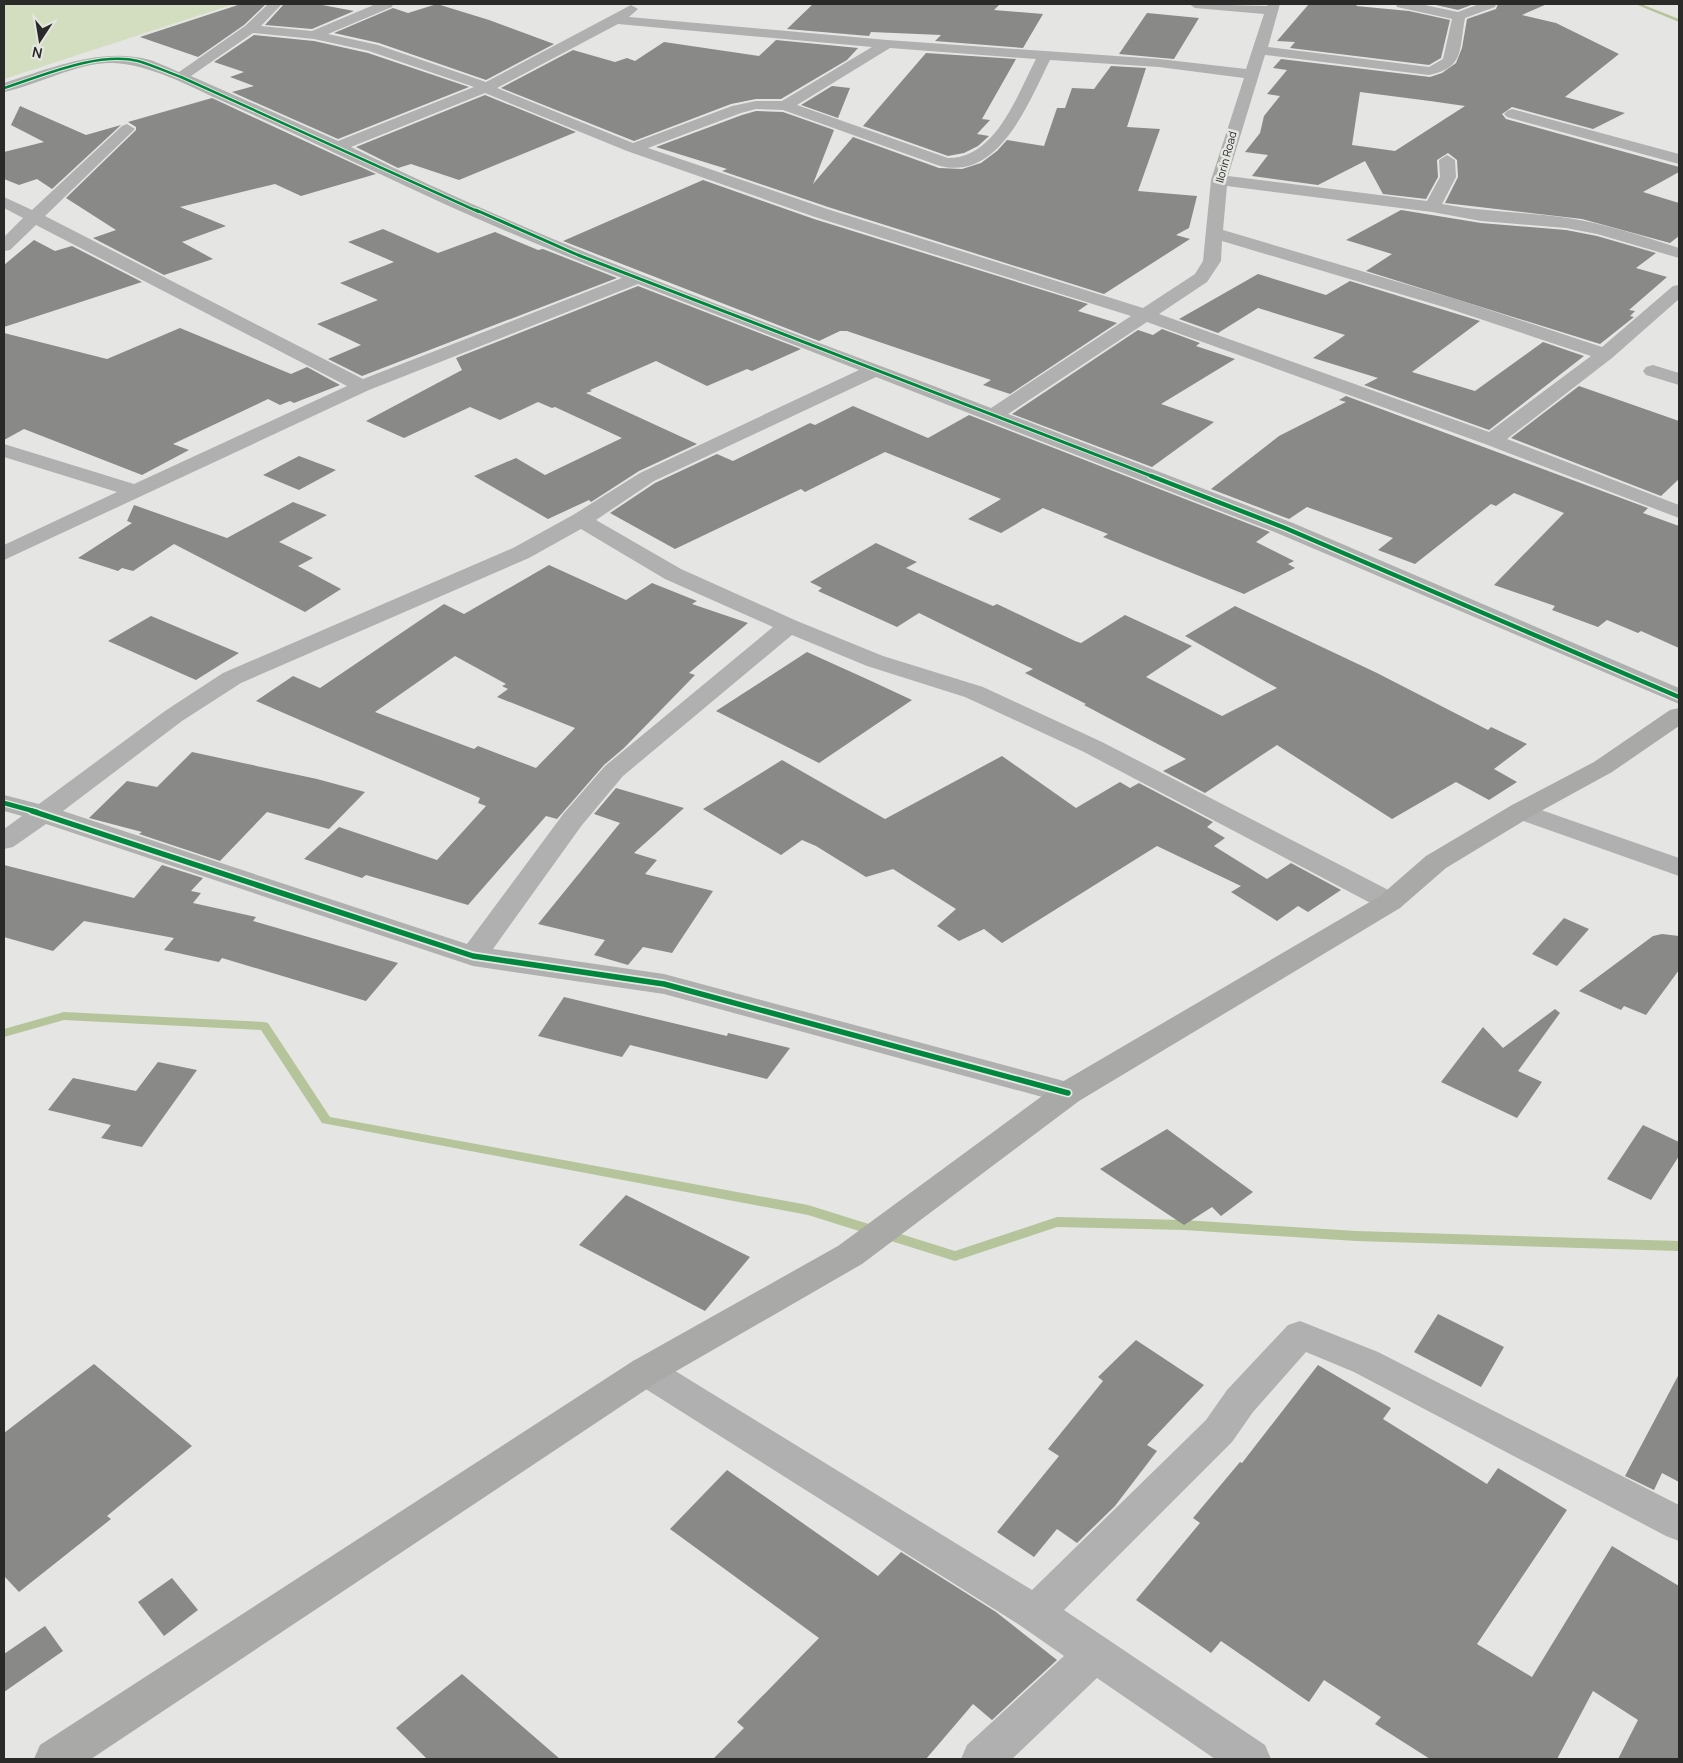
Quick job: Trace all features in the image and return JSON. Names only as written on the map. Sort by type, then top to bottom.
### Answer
[{"type":"main road","points":[[54,1759],[646,1371],[850,1255],[1068,1093],[1390,902],[1436,862],[1521,811],[1603,768],[1679,715]]},
{"type":"street","points":[[181,77],[250,29],[275,4]]},
{"type":"street","points":[[314,35],[387,4]]},
{"type":"street","points":[[338,147],[485,87],[616,20],[638,4]]},
{"type":"street","points":[[1195,4],[1273,7]]},
{"type":"street","points":[[1402,4],[1459,16],[1490,4]]},
{"type":"street","name":"Ilorin Road","points":[[992,416],[1201,278],[1212,261],[1219,180],[1250,74],[1273,7]]},
{"type":"street","points":[[1259,50],[1428,71],[1439,69],[1450,61],[1459,16]]},
{"type":"street","points":[[616,20],[887,44],[1159,63],[1250,74]]},
{"type":"street","points":[[250,29],[314,35],[373,48],[485,87],[633,148],[821,214],[1146,315],[1492,440],[1679,512]]},
{"type":"street","points":[[785,106],[887,44]]},
{"type":"street","points":[[633,148],[749,105],[785,106],[946,163],[963,164],[999,141],[1045,55]]},
{"type":"street","points":[[4,88],[75,66],[111,59],[137,61],[181,77],[338,147],[397,176],[578,254],[1285,528],[1679,697]]},
{"type":"street","points":[[1512,114],[1679,159]]},
{"type":"street","points":[[4,246],[127,129]]},
{"type":"street","points":[[1432,207],[1448,177],[1447,160]]},
{"type":"street","points":[[1219,180],[1432,207],[1481,216],[1575,224],[1600,229],[1679,253]]},
{"type":"street","points":[[4,202],[362,386]]},
{"type":"street","points":[[1215,233],[1453,304],[1605,354]]},
{"type":"street","points":[[4,553],[362,386],[639,278]]},
{"type":"street","points":[[1492,440],[1605,354],[1679,290]]},
{"type":"street","points":[[4,840],[44,814],[199,697],[232,678],[521,553],[581,520],[647,477],[875,370]]},
{"type":"street","points":[[1653,370],[1679,379]]},
{"type":"street","points":[[4,450],[134,491]]},
{"type":"street","points":[[581,520],[673,574],[789,626],[875,661],[974,692],[1093,747],[1390,902]]},
{"type":"street","points":[[473,956],[573,819],[614,771],[789,626]]},
{"type":"street","points":[[4,803],[44,814],[473,956],[664,984],[1068,1093]]},
{"type":"street","points":[[1521,811],[1679,867]]},
{"type":"street","points":[[1035,1613],[1219,1431],[1240,1401],[1300,1335],[1366,1362],[1679,1524]]},
{"type":"street","points":[[646,1371],[1035,1613],[1250,1759]]},
{"type":"street","points":[[982,1759],[1096,1653]]},
{"type":"green space","points":[[4,4],[234,4],[4,79]]},
{"type":"building","points":[[241,4],[266,4],[244,25],[198,57],[140,37]]},
{"type":"building","points":[[284,4],[317,4],[354,11],[312,29],[265,25]]},
{"type":"building","points":[[437,4],[489,20],[554,44],[486,80],[379,43],[334,33],[393,8],[408,13]]},
{"type":"building","points":[[813,4],[1000,4],[994,10],[1043,14],[1023,48],[935,41],[941,35],[871,32],[869,36],[787,29]]},
{"type":"building","points":[[1309,4],[1358,4],[1356,6],[1409,11],[1450,20],[1441,58],[1429,65],[1290,48],[1295,42],[1277,41]]},
{"type":"building","points":[[1474,4],[1458,10],[1436,5]]},
{"type":"building","points":[[1498,4],[1547,4],[1522,15],[1556,23],[1619,54],[1565,97],[1625,113],[1593,129],[1512,107],[1502,114],[1506,119],[1679,167],[1679,172],[1643,192],[1679,203],[1679,236],[1670,243],[1582,219],[1445,203],[1458,177],[1457,160],[1448,153],[1437,160],[1438,177],[1426,199],[1383,194],[1365,161],[1318,185],[1252,176],[1268,155],[1245,152],[1260,133],[1264,116],[1280,96],[1267,94],[1287,70],[1273,68],[1281,59],[1430,77],[1442,73],[1456,63],[1462,48],[1467,19],[1496,9]],"holes":[[[1360,92],[1465,106],[1395,151],[1352,145]]]},
{"type":"building","points":[[1147,13],[1199,18],[1174,59],[1119,54]]},
{"type":"building","points":[[254,35],[314,41],[368,53],[469,87],[338,139],[232,92],[254,86],[230,77],[244,72],[214,62]]},
{"type":"building","points":[[776,40],[858,48],[847,60],[781,99],[756,99],[731,104],[634,141],[501,88],[573,50],[615,62],[627,58],[635,61],[664,42],[759,56]]},
{"type":"building","points":[[926,53],[1016,59],[982,119],[990,120],[977,134],[989,136],[978,146],[964,153],[948,156],[863,126]]},
{"type":"building","points":[[1111,66],[1146,68],[1127,127],[1160,129],[1138,191],[1197,196],[1189,228],[1176,235],[1190,239],[1104,294],[828,207],[722,171],[727,169],[656,147],[756,111],[783,112],[834,130],[813,184],[853,137],[939,168],[962,169],[981,163],[997,151],[1007,140],[1044,146],[1057,108],[1065,108],[1072,88],[1094,89]]},
{"type":"building","points":[[832,86],[850,88],[838,118],[801,105]]},
{"type":"building","points":[[485,95],[576,132],[459,180],[411,164],[398,168],[356,147]]},
{"type":"building","points":[[212,98],[376,174],[301,196],[275,184],[180,207],[226,226],[182,242],[213,259],[164,275],[93,238],[116,230],[66,198],[136,130],[136,127],[128,122]]},
{"type":"building","points":[[20,106],[86,135],[121,125],[52,189],[37,179],[19,185],[4,179],[4,152],[44,142],[11,125]]},
{"type":"building","points":[[703,180],[814,219],[1088,304],[1078,311],[1117,323],[1010,394],[983,385],[991,380],[847,331],[840,331],[819,341],[563,241]]},
{"type":"building","points":[[1401,210],[1481,223],[1566,230],[1597,236],[1656,253],[1636,268],[1667,277],[1629,310],[1635,311],[1630,316],[1634,317],[1600,344],[1366,271],[1392,254],[1346,240]]},
{"type":"building","points":[[383,229],[438,253],[495,232],[538,250],[543,249],[617,278],[362,376],[328,359],[361,345],[317,324],[378,300],[340,283],[394,262],[348,242]]},
{"type":"building","points":[[34,240],[55,251],[72,246],[142,282],[4,327],[4,265]]},
{"type":"building","points":[[1258,274],[1326,295],[1350,281],[1480,321],[1412,372],[1475,391],[1543,342],[1584,356],[1489,430],[1364,385],[1378,378],[1313,358],[1345,335],[1258,308],[1218,333],[1179,319]]},
{"type":"building","points":[[638,286],[801,349],[752,371],[747,369],[707,386],[656,361],[590,390],[592,391],[586,393],[697,444],[639,471],[591,502],[589,500],[548,519],[474,476],[516,458],[545,475],[622,438],[555,407],[552,408],[538,402],[500,420],[470,407],[404,438],[366,421],[462,370],[456,358]]},
{"type":"building","points":[[180,328],[291,374],[307,367],[340,385],[294,403],[290,401],[280,405],[268,399],[173,444],[189,450],[142,475],[24,429],[4,440],[4,333],[107,359]]},
{"type":"building","points":[[1162,329],[1200,343],[1196,346],[1235,359],[1161,404],[1214,422],[1152,467],[1012,414],[1138,330],[1153,335]]},
{"type":"building","points":[[1579,386],[1679,421],[1679,479],[1661,496],[1511,438]]},
{"type":"building","points":[[1346,396],[1648,508],[1643,513],[1679,526],[1679,648],[1641,631],[1638,633],[1607,620],[1598,627],[1552,610],[1555,606],[1494,585],[1564,513],[1514,493],[1496,506],[1491,504],[1415,564],[1378,550],[1393,538],[1307,507],[1289,519],[1211,489],[1279,436],[1346,402],[1339,400]]},
{"type":"building","points":[[853,406],[928,438],[969,415],[1270,532],[1256,542],[1294,561],[1288,564],[1295,568],[1244,594],[1103,537],[1108,534],[1043,508],[1001,533],[968,519],[1001,499],[885,452],[805,492],[801,489],[675,549],[610,513],[655,483],[717,454],[733,461],[810,423],[815,425]]},
{"type":"building","points":[[299,456],[336,470],[299,490],[263,475]]},
{"type":"building","points":[[293,502],[327,515],[279,542],[313,558],[298,566],[341,589],[305,612],[174,544],[133,571],[122,568],[118,571],[78,558],[132,523],[127,521],[134,505],[227,538]]},
{"type":"building","points":[[876,543],[917,562],[906,568],[993,606],[997,604],[1081,643],[1125,615],[1192,646],[1146,677],[1222,716],[1277,688],[1185,636],[1235,606],[1377,673],[1488,730],[1491,727],[1527,744],[1494,769],[1517,782],[1489,800],[1456,782],[1392,819],[1277,745],[1205,793],[1163,771],[1186,759],[1025,673],[1033,669],[919,613],[897,627],[818,591],[822,588],[810,582]]},
{"type":"building","points":[[549,565],[626,600],[652,583],[697,601],[692,604],[748,623],[689,673],[695,675],[624,748],[604,765],[557,819],[546,816],[468,905],[366,875],[362,878],[304,859],[339,827],[437,860],[486,806],[478,803],[480,798],[256,701],[293,676],[320,688],[444,604],[464,614]],"holes":[[[455,656],[506,684],[502,686],[508,689],[497,697],[575,728],[536,768],[478,746],[474,749],[375,712]]]},
{"type":"building","points":[[151,616],[239,653],[196,680],[108,641]]},
{"type":"building","points":[[807,652],[912,700],[819,763],[716,711]]},
{"type":"building","points":[[192,752],[317,779],[365,792],[329,829],[267,812],[220,861],[139,834],[142,832],[89,818],[127,781],[157,787]]},
{"type":"building","points":[[1002,756],[1076,808],[1120,782],[1130,788],[1139,783],[1213,822],[1207,827],[1225,838],[1214,846],[1267,879],[1291,863],[1341,890],[1308,912],[1298,906],[1277,921],[1231,892],[1241,886],[1157,846],[1002,943],[984,929],[959,941],[937,926],[956,909],[893,869],[866,877],[816,846],[802,840],[781,855],[703,809],[782,760],[885,819]]},
{"type":"building","points":[[616,788],[684,808],[634,853],[657,860],[645,874],[713,891],[672,953],[643,947],[628,965],[594,955],[605,940],[538,924],[620,823],[594,814]]},
{"type":"building","points":[[4,865],[134,898],[162,865],[203,878],[191,891],[201,893],[193,903],[256,917],[253,921],[398,963],[366,1001],[222,958],[219,962],[164,950],[174,938],[84,921],[53,951],[4,937]]},
{"type":"building","points":[[1564,918],[1589,929],[1557,966],[1532,954]]},
{"type":"building","points":[[1662,934],[1679,936],[1679,970],[1646,1015],[1624,1006],[1621,1010],[1579,991],[1653,936]]},
{"type":"building","points":[[564,997],[727,1036],[728,1033],[790,1048],[767,1079],[630,1045],[622,1057],[538,1036]]},
{"type":"building","points":[[1555,1009],[1560,1013],[1518,1071],[1542,1082],[1517,1118],[1441,1082],[1483,1027],[1503,1048]]},
{"type":"building","points":[[158,1062],[197,1070],[142,1147],[101,1138],[111,1125],[48,1110],[73,1078],[136,1091]]},
{"type":"building","points":[[1643,1125],[1679,1142],[1679,1156],[1651,1200],[1607,1179]]},
{"type":"building","points":[[1167,1129],[1253,1192],[1221,1216],[1212,1207],[1184,1225],[1100,1169]]},
{"type":"building","points":[[626,1195],[750,1257],[705,1311],[579,1245]]},
{"type":"building","points":[[1438,1314],[1504,1347],[1481,1387],[1414,1352]]},
{"type":"building","points":[[1136,1340],[1204,1385],[1147,1445],[1157,1451],[1115,1506],[1077,1543],[1057,1529],[1034,1557],[997,1532],[1059,1456],[1048,1449],[1103,1381],[1098,1377]]},
{"type":"building","points":[[94,1364],[192,1446],[107,1516],[111,1519],[19,1592],[4,1576],[4,1433]]},
{"type":"building","points":[[1318,1365],[1391,1408],[1383,1419],[1487,1484],[1498,1468],[1567,1510],[1477,1644],[1532,1677],[1612,1546],[1679,1586],[1679,1759],[1618,1759],[1638,1720],[1593,1691],[1557,1759],[1430,1759],[1375,1724],[1381,1717],[1324,1680],[1309,1702],[1221,1641],[1211,1653],[1136,1600],[1200,1523],[1193,1518],[1240,1462],[1242,1463]]},
{"type":"building","points":[[1679,1374],[1679,1482],[1662,1473],[1654,1490],[1625,1476]]},
{"type":"building","points":[[727,1470],[878,1576],[901,1552],[996,1612],[1057,1660],[992,1720],[973,1704],[926,1759],[713,1759],[744,1728],[737,1722],[819,1638],[670,1529]]},
{"type":"building","points":[[172,1578],[198,1610],[164,1636],[138,1602]]},
{"type":"building","points":[[45,1626],[63,1651],[4,1692],[4,1654]]},
{"type":"building","points":[[462,1674],[560,1759],[427,1759],[396,1728]]},
{"type":"waterway","points":[[1637,4],[1679,21]]},
{"type":"waterway","points":[[4,1033],[64,1016],[264,1026],[326,1120],[808,1210],[955,1256],[1057,1222],[1184,1225],[1356,1236],[1679,1246]]},
{"type":"cycle path","points":[[4,88],[75,66],[111,59],[137,61],[181,77],[338,147],[388,172],[578,255],[1285,528],[1679,697]]},
{"type":"cycle path","points":[[4,803],[44,814],[473,956],[664,984],[1068,1093]]}]
